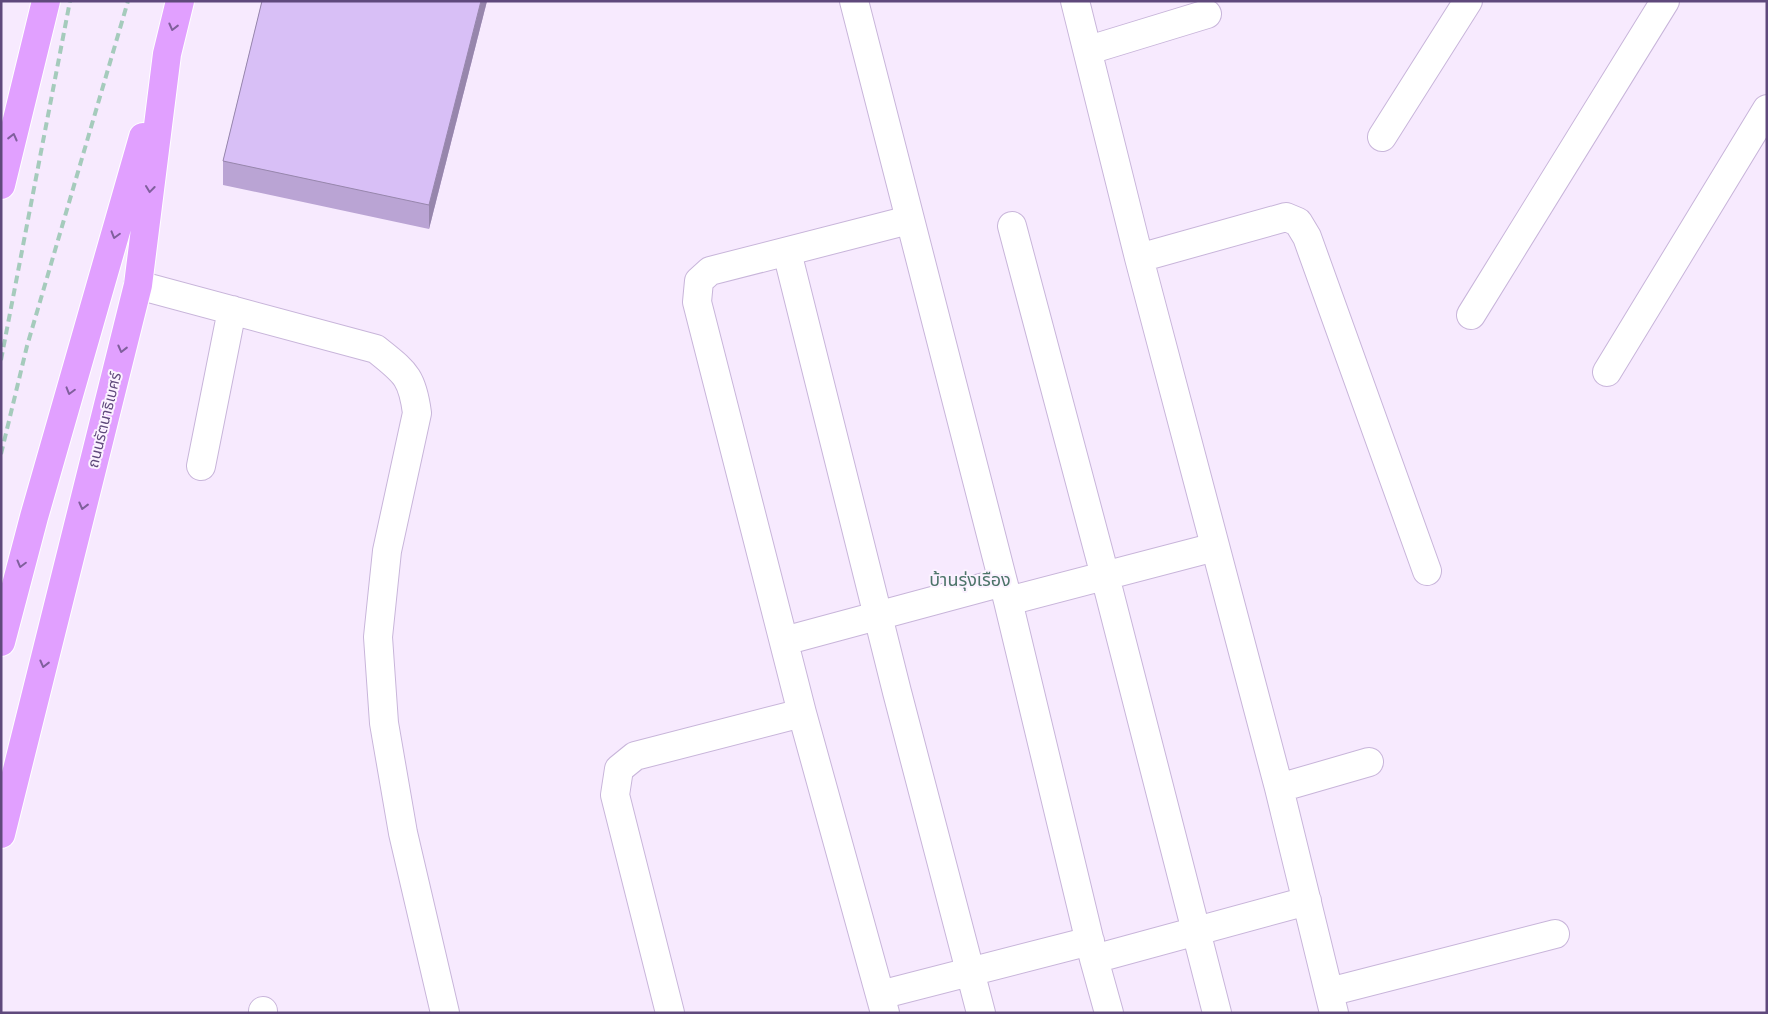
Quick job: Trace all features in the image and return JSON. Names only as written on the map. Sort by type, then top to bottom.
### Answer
[{"type":"main road","points":[[1,185],[46,1]]},
{"type":"main road","name":"ถนนรัตนาธิเบศร์","points":[[1,834],[138,285],[167,54],[180,1]]},
{"type":"main road","points":[[1,642],[34,517],[167,54]]},
{"type":"street","points":[[854,1],[1005,592],[1108,1013]]},
{"type":"street","points":[[1075,1],[1215,548],[1279,788],[1332,1002],[1554,934]]},
{"type":"street","points":[[1382,137],[1468,1]]},
{"type":"street","points":[[1471,315],[1665,1]]},
{"type":"street","points":[[1089,50],[1207,14]]},
{"type":"street","points":[[1607,372],[1767,109]]},
{"type":"street","points":[[1140,258],[1286,217],[1298,222],[1307,237],[1427,572]]},
{"type":"street","points":[[909,220],[710,271],[699,281],[696,302],[802,713],[883,1004],[970,971],[1195,932],[1307,901]]},
{"type":"street","points":[[1012,226],[1217,1013]]},
{"type":"street","points":[[787,252],[878,615],[982,1013]]},
{"type":"street","points":[[138,285],[376,349],[405,373],[415,393],[417,413],[387,550],[378,637],[384,723],[403,833],[445,1013]]},
{"type":"street","points":[[201,466],[232,310]]},
{"type":"street","points":[[784,641],[878,615],[1104,576],[1215,548]]},
{"type":"street","points":[[670,1013],[615,795],[619,769],[635,756],[802,713]]},
{"type":"street","points":[[1279,788],[1369,762]]},
{"type":"building","points":[[262,1],[481,1],[429,205],[223,161]]},
{"type":"railway","points":[[1,360],[70,1]]},
{"type":"railway","points":[[1,454],[27,346],[128,1]]},
{"type":"district","name":"บ้านรุ่งเรือง","points":[[970,579]]}]
